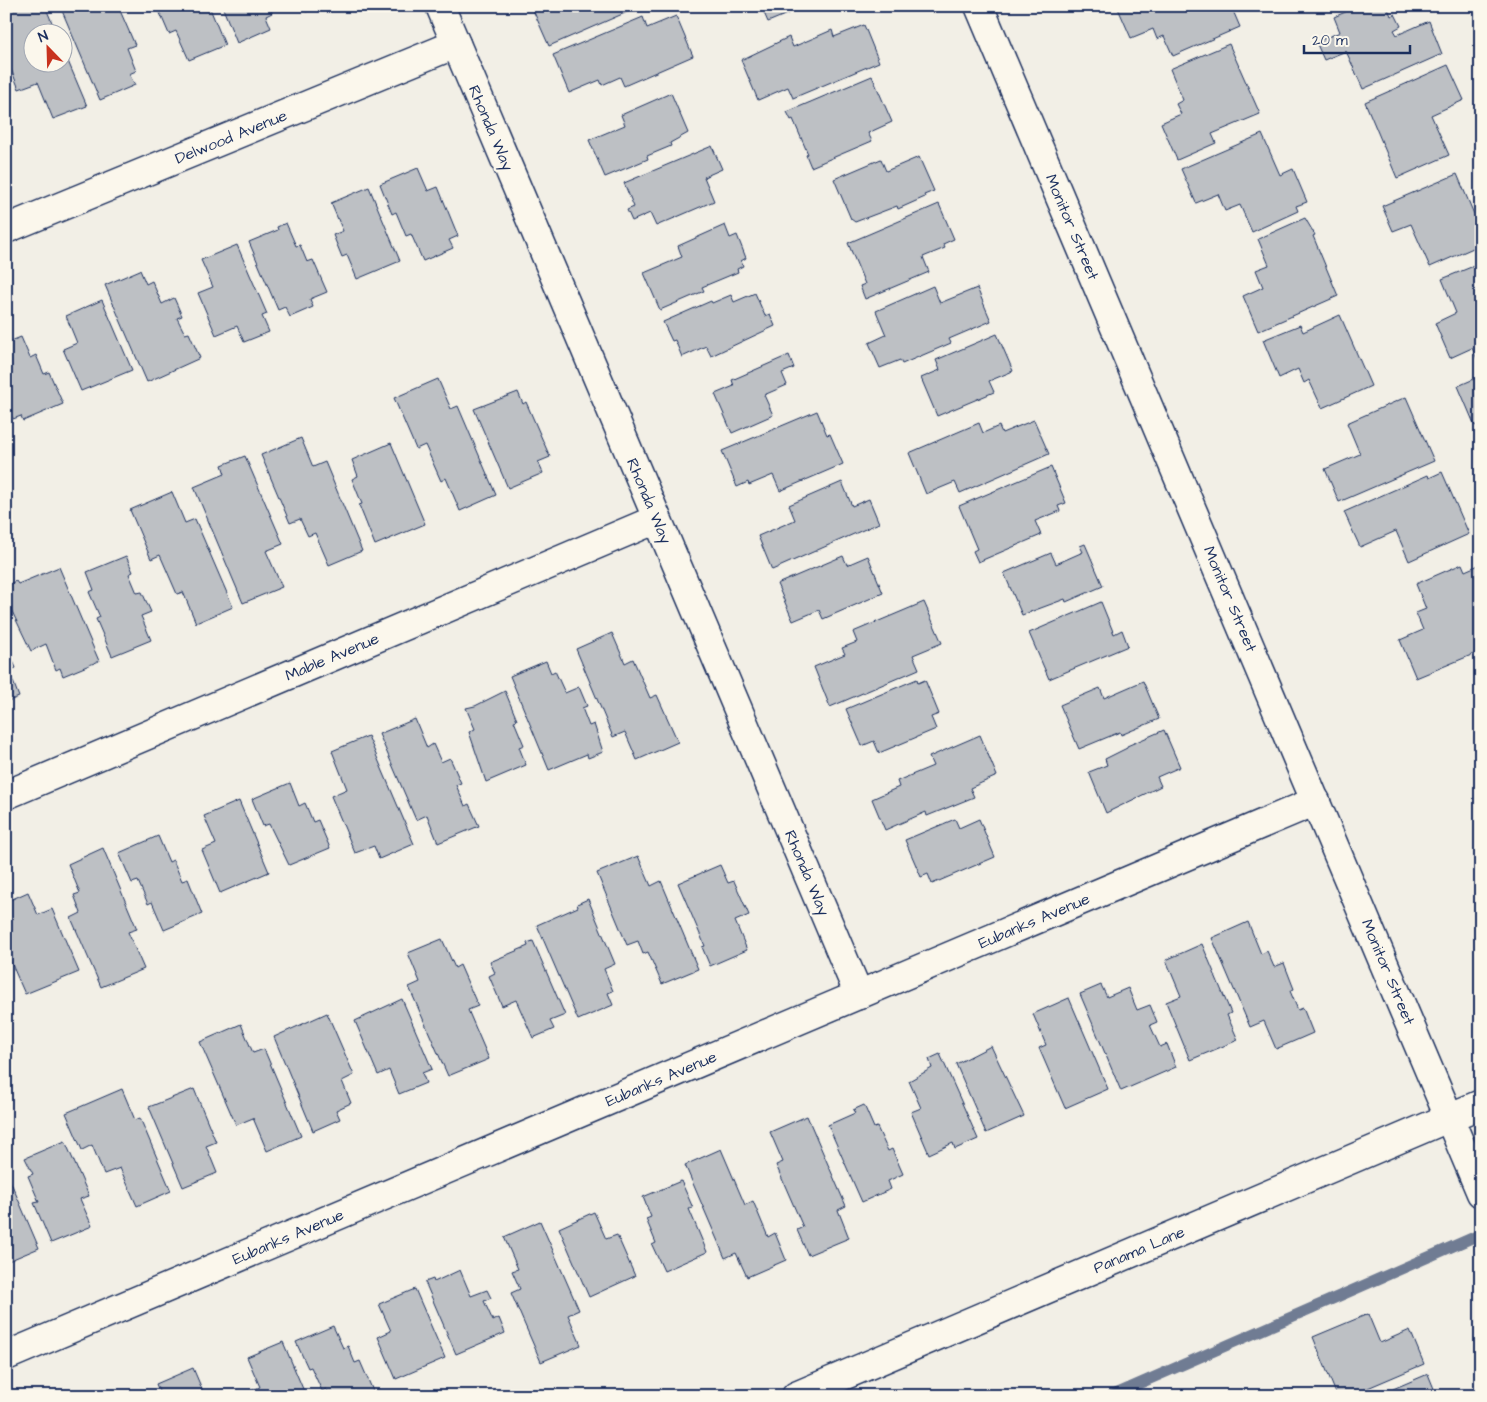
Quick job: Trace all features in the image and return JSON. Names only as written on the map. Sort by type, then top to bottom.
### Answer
[{"type":"street","name":"Rhonda Way","points":[[440,6],[859,995]]},
{"type":"street","name":"Monitor Street","points":[[979,6],[1481,1193]]},
{"type":"street","name":"Delwood Avenue","points":[[6,230],[456,44]]},
{"type":"street","name":"Mable Avenue","points":[[6,795],[657,519]]},
{"type":"street","name":"Eubanks Avenue","points":[[6,1356],[1316,801]]},
{"type":"street","name":"Panama Lane","points":[[796,1396],[1481,1104]]},
{"type":"building","points":[[45,6],[52,22],[22,22],[22,72],[72,71],[87,106],[53,119],[38,82],[19,89],[6,57],[6,22],[12,19],[7,7]]},
{"type":"building","points":[[60,6],[118,6],[135,45],[127,48],[136,71],[129,74],[135,85],[100,100],[72,34],[72,22],[67,22]]},
{"type":"building","points":[[157,6],[209,6],[225,45],[189,60],[176,31],[169,34]]},
{"type":"building","points":[[222,6],[270,6],[272,13],[266,16],[271,28],[237,43]]},
{"type":"building","points":[[303,6],[320,6],[306,12]]},
{"type":"building","points":[[541,6],[641,6],[549,46],[533,10]]},
{"type":"building","points":[[761,6],[806,6],[768,22]]},
{"type":"building","points":[[1117,6],[1231,6],[1240,27],[1173,56],[1164,36],[1157,39],[1153,29],[1131,38]]},
{"type":"building","points":[[1359,6],[1387,6],[1391,16],[1395,14],[1401,26],[1394,30],[1397,35],[1429,21],[1442,54],[1363,89],[1346,51],[1324,60],[1316,42],[1340,32],[1334,17]]},
{"type":"building","points":[[676,16],[693,56],[624,86],[620,77],[602,85],[600,80],[569,93],[553,55],[643,17],[647,28]]},
{"type":"building","points":[[864,25],[879,62],[793,98],[788,87],[758,100],[741,60],[789,37],[793,47],[832,30],[834,37]]},
{"type":"building","points":[[1229,44],[1260,114],[1212,134],[1216,143],[1177,160],[1161,123],[1181,114],[1176,104],[1183,100],[1170,69]]},
{"type":"building","points":[[1448,65],[1464,100],[1431,115],[1449,155],[1397,178],[1365,102]]},
{"type":"building","points":[[872,76],[892,122],[868,133],[872,141],[811,167],[806,155],[808,154],[793,119],[791,120],[787,112]]},
{"type":"building","points":[[671,93],[688,133],[670,143],[671,146],[647,156],[648,159],[605,177],[589,140],[625,125],[621,115]]},
{"type":"building","points":[[1262,134],[1280,175],[1293,169],[1307,202],[1296,206],[1298,211],[1252,232],[1240,205],[1225,211],[1218,194],[1196,203],[1181,169]]},
{"type":"building","points":[[712,146],[722,169],[704,177],[714,201],[656,226],[650,213],[632,221],[627,210],[634,207],[624,183]]},
{"type":"building","points":[[919,157],[934,191],[898,209],[897,206],[855,222],[851,219],[834,179],[881,159],[886,171]]},
{"type":"building","points":[[418,168],[428,191],[438,187],[458,236],[449,240],[453,248],[423,261],[411,234],[406,236],[396,212],[392,214],[380,184]]},
{"type":"building","points":[[1457,174],[1474,214],[1481,211],[1481,247],[1480,245],[1430,267],[1411,224],[1393,231],[1382,206]]},
{"type":"building","points":[[369,187],[400,261],[357,279],[347,255],[342,257],[333,235],[343,231],[331,203]]},
{"type":"building","points":[[939,204],[954,239],[943,244],[945,248],[923,257],[929,272],[865,299],[860,286],[865,284],[848,243]]},
{"type":"building","points":[[1305,218],[1315,235],[1313,236],[1338,296],[1258,331],[1243,296],[1263,287],[1256,270],[1269,265],[1258,239]]},
{"type":"building","points":[[286,223],[296,246],[300,245],[307,262],[313,260],[327,292],[310,299],[313,307],[290,317],[285,307],[278,310],[249,242],[278,230],[277,227]]},
{"type":"building","points":[[725,225],[730,238],[737,235],[746,258],[741,261],[743,266],[737,269],[738,272],[702,287],[704,291],[660,310],[644,273],[682,257],[678,246]]},
{"type":"building","points":[[237,245],[267,314],[262,316],[269,332],[244,342],[237,326],[216,335],[198,293],[213,287],[201,260]]},
{"type":"building","points":[[1481,263],[1481,357],[1477,359],[1472,348],[1450,358],[1435,323],[1456,313],[1442,279]]},
{"type":"building","points":[[140,270],[146,284],[152,281],[162,304],[174,298],[182,316],[177,318],[185,334],[189,333],[200,358],[147,382],[105,285]]},
{"type":"building","points":[[933,286],[940,303],[977,288],[991,321],[949,339],[951,343],[902,364],[900,360],[880,368],[869,343],[886,335],[876,311]]},
{"type":"building","points":[[755,293],[765,316],[770,314],[775,326],[711,356],[706,346],[682,357],[675,340],[672,341],[663,322],[711,301],[712,303],[731,295],[734,302]]},
{"type":"building","points":[[102,300],[132,370],[81,391],[63,349],[77,343],[66,316]]},
{"type":"building","points":[[1340,315],[1371,386],[1322,408],[1309,380],[1304,383],[1298,369],[1279,378],[1263,340],[1300,325],[1303,332]]},
{"type":"building","points":[[997,334],[1013,371],[989,381],[994,392],[937,416],[921,378],[940,370],[936,360]]},
{"type":"building","points":[[21,337],[30,358],[36,355],[44,374],[49,372],[63,404],[23,421],[21,416],[13,419],[6,404],[6,343]]},
{"type":"building","points":[[789,355],[794,368],[782,373],[787,385],[764,395],[773,415],[732,433],[715,394],[734,386],[732,380]]},
{"type":"building","points":[[1481,376],[1481,423],[1475,426],[1458,386]]},
{"type":"building","points":[[438,379],[451,409],[458,406],[496,495],[460,511],[446,478],[441,481],[425,445],[416,449],[394,398]]},
{"type":"building","points":[[518,392],[523,404],[526,402],[550,457],[538,462],[543,473],[508,488],[474,409]]},
{"type":"building","points":[[1406,397],[1434,461],[1339,502],[1325,469],[1360,454],[1347,423]]},
{"type":"building","points":[[817,411],[827,435],[830,434],[843,464],[780,491],[773,475],[749,485],[748,482],[737,487],[722,451]]},
{"type":"building","points":[[1034,420],[1049,454],[960,493],[955,482],[926,494],[909,453],[979,423],[983,433],[999,426],[1002,433]]},
{"type":"building","points":[[301,438],[313,467],[325,462],[362,551],[329,565],[315,533],[308,536],[300,519],[290,523],[261,455]]},
{"type":"building","points":[[391,443],[425,524],[375,545],[359,505],[362,504],[352,479],[358,476],[352,460]]},
{"type":"building","points":[[245,456],[283,544],[266,551],[282,587],[243,603],[194,487],[225,474],[222,465]]},
{"type":"building","points":[[1051,467],[1066,503],[1058,506],[1060,511],[1035,521],[1041,535],[978,562],[973,551],[977,549],[959,506]]},
{"type":"building","points":[[1442,472],[1469,534],[1409,561],[1396,531],[1360,547],[1344,512],[1428,475],[1429,478]]},
{"type":"building","points":[[842,482],[852,506],[869,499],[879,523],[772,570],[758,536],[795,520],[789,505]]},
{"type":"building","points":[[172,492],[185,523],[195,519],[233,607],[196,623],[183,592],[177,594],[160,555],[151,559],[130,510]]},
{"type":"building","points":[[1085,544],[1103,586],[1066,602],[1065,599],[1022,615],[1004,573],[1051,553],[1056,564],[1083,552],[1080,546]]},
{"type":"building","points":[[126,556],[133,572],[129,574],[137,593],[142,592],[151,612],[141,616],[151,640],[112,656],[96,619],[100,617],[89,592],[94,590],[87,572]]},
{"type":"building","points":[[843,556],[847,565],[868,556],[883,593],[823,619],[819,610],[793,621],[777,584]]},
{"type":"building","points":[[1462,564],[1465,571],[1481,564],[1481,651],[1416,678],[1400,640],[1423,630],[1416,613],[1426,609],[1416,584]]},
{"type":"building","points":[[59,567],[99,661],[63,676],[60,668],[56,670],[46,644],[31,651],[6,599],[6,585],[16,581],[18,584]]},
{"type":"building","points":[[924,602],[942,643],[913,655],[919,669],[830,707],[814,667],[845,654],[842,648],[857,642],[853,632]]},
{"type":"building","points":[[1101,602],[1114,634],[1122,630],[1128,646],[1049,679],[1029,633]]},
{"type":"building","points":[[612,633],[625,663],[633,659],[650,698],[657,695],[678,742],[637,760],[625,732],[613,737],[576,649]]},
{"type":"building","points":[[6,645],[16,668],[9,671],[19,697],[6,702]]},
{"type":"building","points":[[546,661],[551,673],[555,671],[565,693],[579,687],[587,706],[582,708],[589,726],[594,724],[603,752],[588,758],[587,754],[549,770],[510,676]]},
{"type":"building","points":[[917,679],[918,683],[925,680],[939,714],[931,717],[936,729],[879,753],[874,741],[862,746],[846,709]]},
{"type":"building","points":[[1143,681],[1159,719],[1121,735],[1120,732],[1079,749],[1060,705],[1100,688],[1104,698]]},
{"type":"building","points":[[505,691],[517,720],[514,721],[524,745],[519,747],[526,765],[486,782],[469,732],[475,729],[466,708],[475,706]]},
{"type":"building","points":[[415,719],[427,748],[433,744],[441,762],[450,758],[461,783],[456,785],[465,806],[469,804],[479,826],[438,843],[427,815],[416,820],[379,734]]},
{"type":"building","points":[[1164,730],[1180,767],[1157,777],[1161,786],[1106,813],[1089,772],[1107,765],[1105,759],[1127,748],[1127,746]]},
{"type":"building","points":[[980,735],[997,776],[970,788],[974,797],[927,816],[926,812],[885,830],[872,799],[899,787],[897,781],[933,766],[929,757]]},
{"type":"building","points":[[368,736],[414,844],[379,859],[374,846],[355,853],[331,796],[347,789],[332,751]]},
{"type":"building","points":[[290,783],[299,806],[305,803],[313,822],[318,820],[330,848],[289,865],[269,824],[263,826],[252,799]]},
{"type":"building","points":[[239,801],[269,872],[220,893],[202,850],[216,844],[204,816]]},
{"type":"building","points":[[955,819],[959,828],[979,819],[995,857],[932,884],[928,874],[921,877],[905,840]]},
{"type":"building","points":[[158,836],[169,862],[173,860],[182,881],[188,879],[202,914],[164,930],[152,902],[148,904],[138,881],[132,883],[119,853]]},
{"type":"building","points":[[103,848],[137,929],[128,932],[144,969],[101,987],[71,918],[81,913],[74,895],[80,893],[68,864]]},
{"type":"building","points":[[638,856],[651,886],[661,881],[698,969],[662,984],[648,952],[643,954],[638,941],[627,945],[597,873]]},
{"type":"building","points":[[720,865],[728,883],[734,881],[749,915],[735,921],[747,950],[710,966],[702,947],[705,946],[678,883]]},
{"type":"building","points":[[28,892],[38,915],[52,909],[79,972],[25,994],[6,951],[6,897],[8,901]]},
{"type":"building","points":[[588,899],[615,964],[604,969],[613,991],[608,993],[613,1005],[578,1020],[537,925],[578,907],[577,904]]},
{"type":"building","points":[[1248,922],[1261,954],[1267,951],[1274,967],[1284,963],[1294,989],[1290,991],[1298,1010],[1303,1008],[1313,1033],[1276,1049],[1264,1021],[1250,1027],[1212,938]]},
{"type":"building","points":[[442,939],[455,968],[460,965],[478,1006],[468,1010],[489,1059],[448,1076],[409,987],[420,982],[408,953]]},
{"type":"building","points":[[533,941],[565,1015],[550,1021],[554,1029],[533,1038],[516,1000],[502,1006],[489,976],[495,973],[490,962],[528,946],[527,943]]},
{"type":"building","points":[[1202,944],[1231,1013],[1227,1015],[1238,1040],[1190,1060],[1166,1002],[1181,996],[1166,960]]},
{"type":"building","points":[[1101,985],[1107,997],[1128,988],[1137,1010],[1150,1005],[1157,1022],[1150,1025],[1160,1047],[1167,1044],[1176,1067],[1121,1091],[1080,994]]},
{"type":"building","points":[[1069,998],[1108,1089],[1065,1108],[1039,1048],[1046,1045],[1033,1014]]},
{"type":"building","points":[[402,999],[432,1069],[422,1073],[426,1083],[399,1094],[389,1070],[378,1075],[355,1021]]},
{"type":"building","points":[[327,1013],[354,1075],[342,1081],[351,1103],[336,1110],[340,1119],[313,1131],[274,1037]]},
{"type":"building","points":[[241,1024],[253,1053],[264,1049],[301,1136],[267,1151],[253,1118],[236,1125],[200,1042]]},
{"type":"building","points":[[991,1046],[1024,1116],[986,1133],[956,1064]]},
{"type":"building","points":[[940,1054],[978,1139],[955,1149],[953,1143],[929,1154],[911,1112],[921,1108],[909,1081],[932,1068],[929,1059]]},
{"type":"building","points":[[122,1089],[135,1120],[140,1118],[171,1191],[137,1206],[120,1168],[104,1174],[92,1145],[82,1150],[66,1113]]},
{"type":"building","points":[[194,1089],[216,1142],[206,1146],[217,1173],[183,1187],[149,1107]]},
{"type":"building","points":[[864,1105],[874,1128],[877,1127],[888,1151],[892,1149],[903,1174],[888,1181],[891,1189],[862,1202],[828,1125],[855,1113],[853,1110]]},
{"type":"building","points":[[807,1116],[846,1206],[838,1210],[849,1238],[808,1255],[797,1230],[803,1227],[776,1165],[783,1162],[770,1132]]},
{"type":"building","points":[[65,1141],[89,1196],[80,1199],[92,1226],[51,1243],[34,1203],[39,1202],[28,1176],[33,1174],[25,1158]]},
{"type":"building","points":[[721,1149],[745,1205],[753,1201],[768,1237],[775,1233],[786,1260],[747,1277],[736,1253],[725,1258],[685,1165]]},
{"type":"building","points":[[6,1171],[39,1248],[6,1262]]},
{"type":"building","points":[[681,1181],[693,1208],[689,1209],[707,1252],[664,1271],[652,1245],[656,1243],[646,1219],[651,1217],[643,1197]]},
{"type":"building","points":[[594,1212],[606,1239],[617,1235],[635,1276],[589,1297],[559,1228]]},
{"type":"building","points":[[540,1221],[579,1310],[568,1315],[581,1345],[541,1362],[511,1293],[520,1289],[512,1271],[518,1269],[504,1237]]},
{"type":"building","points":[[460,1270],[471,1296],[487,1290],[491,1298],[484,1301],[493,1321],[499,1318],[505,1333],[456,1354],[425,1282],[433,1279],[434,1282]]},
{"type":"building","points":[[415,1289],[445,1358],[396,1379],[378,1337],[391,1331],[379,1304]]},
{"type":"building","points":[[1368,1314],[1380,1343],[1410,1330],[1424,1364],[1349,1396],[1337,1396],[1313,1337]]},
{"type":"building","points":[[333,1326],[343,1348],[348,1346],[355,1363],[360,1361],[373,1391],[362,1396],[330,1396],[326,1389],[322,1391],[311,1367],[308,1368],[296,1342]]},
{"type":"building","points":[[283,1342],[306,1396],[248,1396],[246,1393],[260,1387],[247,1357]]},
{"type":"building","points":[[193,1368],[205,1396],[161,1396],[156,1384]]},
{"type":"building","points":[[1428,1374],[1437,1396],[1395,1396],[1393,1389]]},
{"type":"waterway","points":[[1111,1396],[1481,1234]]}]
